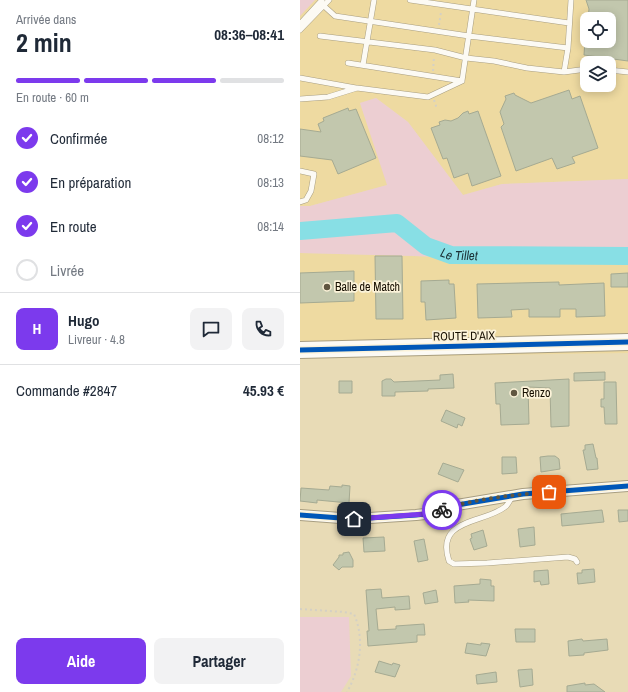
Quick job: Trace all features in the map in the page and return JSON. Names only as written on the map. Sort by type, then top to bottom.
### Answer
[{"type":"main road","name":"ROUTE D'AIX","points":[[300,350],[628,342]]},
{"type":"street","points":[[300,515],[354,519],[416,515],[434,513],[457,504],[512,496],[628,486]]},
{"type":"lane","points":[[300,24],[322,0]]},
{"type":"lane","points":[[300,30],[330,0]]},
{"type":"lane","points":[[362,65],[374,0]]},
{"type":"lane","points":[[410,0],[569,23]]},
{"type":"lane","points":[[462,81],[474,0]]},
{"type":"lane","points":[[564,72],[568,48],[571,0],[568,0]]},
{"type":"lane","points":[[324,6],[335,16],[469,36],[568,48]]},
{"type":"lane","points":[[320,36],[435,50],[466,58],[494,61],[527,68],[564,72],[580,70]]},
{"type":"lane","points":[[348,62],[462,81]]},
{"type":"lane","points":[[616,71],[628,72]]},
{"type":"lane","points":[[300,78],[357,88],[428,97],[462,81]]},
{"type":"lane","points":[[300,99],[328,97],[357,88]]},
{"type":"lane","points":[[300,171],[314,174],[311,192],[306,200],[300,202]]},
{"type":"lane","points":[[512,496],[506,506],[495,512],[460,525],[451,534],[446,545],[449,561],[454,564],[487,563],[568,557],[575,559],[577,562]]},
{"type":"path","points":[[300,608],[354,614],[360,633],[360,654],[354,680],[347,692]]},
{"type":"shaded area","points":[[300,0],[628,0],[628,179],[502,184],[463,195],[408,122],[376,98],[360,103],[388,185],[310,206],[300,206]]},
{"type":"shaded area","points":[[300,0],[315,0],[300,16]]},
{"type":"shaded area","points":[[376,98],[408,122],[463,195],[502,184],[628,179],[628,264],[300,253],[300,206],[310,206],[387,185],[360,103]]},
{"type":"shaded area","points":[[300,253],[628,264],[628,353],[300,358]]},
{"type":"shaded area","points":[[300,617],[349,617],[351,676],[341,692],[300,692]]},
{"type":"building","points":[[586,0],[628,0],[628,61],[616,59],[616,56],[584,55],[584,48],[616,48],[616,12],[589,12]]},
{"type":"building","points":[[569,90],[572,99],[580,96],[598,148],[572,157],[575,163],[557,169],[552,158],[516,171],[501,127],[504,124],[500,112],[506,99],[505,96],[514,93],[515,95],[531,103]]},
{"type":"building","points":[[348,108],[349,111],[356,109],[376,158],[338,174],[332,160],[300,156],[300,129],[321,132],[318,124],[324,121],[323,118]]},
{"type":"building","points":[[468,111],[469,114],[478,111],[501,176],[472,186],[468,173],[454,178],[447,158],[443,159],[431,128],[440,125],[439,122],[445,120],[451,121],[458,118],[463,113]]},
{"type":"building","points":[[375,256],[402,256],[403,319],[376,319]]},
{"type":"building","name":"Balle de Match","points":[[354,271],[354,301],[300,303],[300,273]]},
{"type":"building","points":[[628,273],[628,287],[611,287],[611,274]]},
{"type":"building","points":[[449,280],[449,284],[454,284],[456,318],[426,320],[425,302],[421,302],[421,281]]},
{"type":"building","points":[[559,282],[559,285],[604,283],[605,316],[576,317],[576,309],[560,309],[560,317],[529,317],[529,309],[511,310],[512,317],[478,318],[477,284]]},
{"type":"building","points":[[605,372],[605,380],[574,381],[574,373]]},
{"type":"building","points":[[453,374],[454,388],[428,389],[428,391],[395,392],[395,396],[382,396],[382,381],[386,379],[391,379],[394,382],[440,380],[440,375]]},
{"type":"building","points":[[569,379],[569,426],[551,427],[550,388],[528,387],[529,424],[501,425],[500,404],[496,404],[495,383]]},
{"type":"building","points":[[339,381],[352,381],[352,393],[339,393]]},
{"type":"building","points":[[604,382],[616,382],[617,424],[605,424],[604,407],[601,407],[601,399],[604,399]]},
{"type":"building","points":[[446,410],[465,418],[462,426],[458,424],[457,428],[441,421]]},
{"type":"building","points":[[593,444],[598,469],[587,470],[583,450],[585,450],[585,445]]},
{"type":"building","points":[[555,456],[559,459],[560,469],[541,472],[540,457]]},
{"type":"building","points":[[502,457],[516,457],[517,473],[502,474]]},
{"type":"building","points":[[443,463],[464,470],[458,482],[438,474]]},
{"type":"building","points":[[342,485],[350,486],[349,503],[317,500],[317,503],[300,501],[301,488],[329,490],[330,486],[342,487]]},
{"type":"building","points":[[602,510],[604,522],[562,526],[561,514]]},
{"type":"building","points":[[618,510],[628,510],[628,521],[619,522]]},
{"type":"building","points":[[534,527],[535,545],[520,547],[518,529]]},
{"type":"building","points":[[483,530],[487,546],[474,550],[470,539],[472,538],[471,534]]},
{"type":"building","points":[[384,537],[385,551],[364,552],[363,538]]},
{"type":"building","points":[[424,539],[428,560],[418,562],[414,541]]},
{"type":"building","points":[[349,552],[353,560],[353,567],[342,567],[339,570],[333,565],[339,555]]},
{"type":"building","points":[[594,569],[595,582],[578,584],[577,573],[582,573],[582,570]]},
{"type":"building","points":[[548,570],[549,584],[541,585],[540,581],[534,582],[534,571]]},
{"type":"building","points":[[480,579],[491,580],[491,586],[494,586],[494,601],[468,600],[469,602],[455,603],[454,586],[480,584]]},
{"type":"building","points":[[381,589],[382,598],[409,596],[410,609],[395,610],[395,607],[376,609],[378,630],[396,629],[396,626],[424,624],[425,635],[417,635],[417,642],[368,646],[367,631],[369,631],[366,590]]},
{"type":"building","points":[[436,590],[438,602],[425,604],[423,593]]},
{"type":"building","points":[[515,629],[535,629],[535,642],[516,642]]},
{"type":"building","points":[[582,639],[583,641],[607,639],[608,650],[584,653],[584,655],[569,656],[568,641]]},
{"type":"building","points":[[467,643],[481,645],[481,643],[490,644],[486,656],[465,653]]},
{"type":"building","points":[[379,661],[392,665],[393,663],[400,665],[395,677],[375,672]]},
{"type":"building","points":[[532,669],[533,685],[520,687],[518,670]]},
{"type":"building","points":[[496,672],[497,682],[477,684],[476,675]]},
{"type":"building","points":[[585,683],[585,685],[594,684],[605,692],[567,692],[567,686]]},
{"type":"waterway","name":"Le Tillet","points":[[300,231],[397,223],[426,246],[451,255],[628,256]]},
{"type":"cycle path","points":[[300,350],[628,342]]},
{"type":"cycle path","points":[[300,515],[354,519],[416,515],[434,513],[457,505],[523,494],[628,486]]},
{"type":"way so far","points":[[442,510],[457,504],[523,494],[549,492]]},
{"type":"place","name":"Balle de Match","points":[[327,287]]},
{"type":"place","name":"Renzo","points":[[514,393]]},
{"type":"route","points":[[354,519],[425,514],[442,510]]}]
